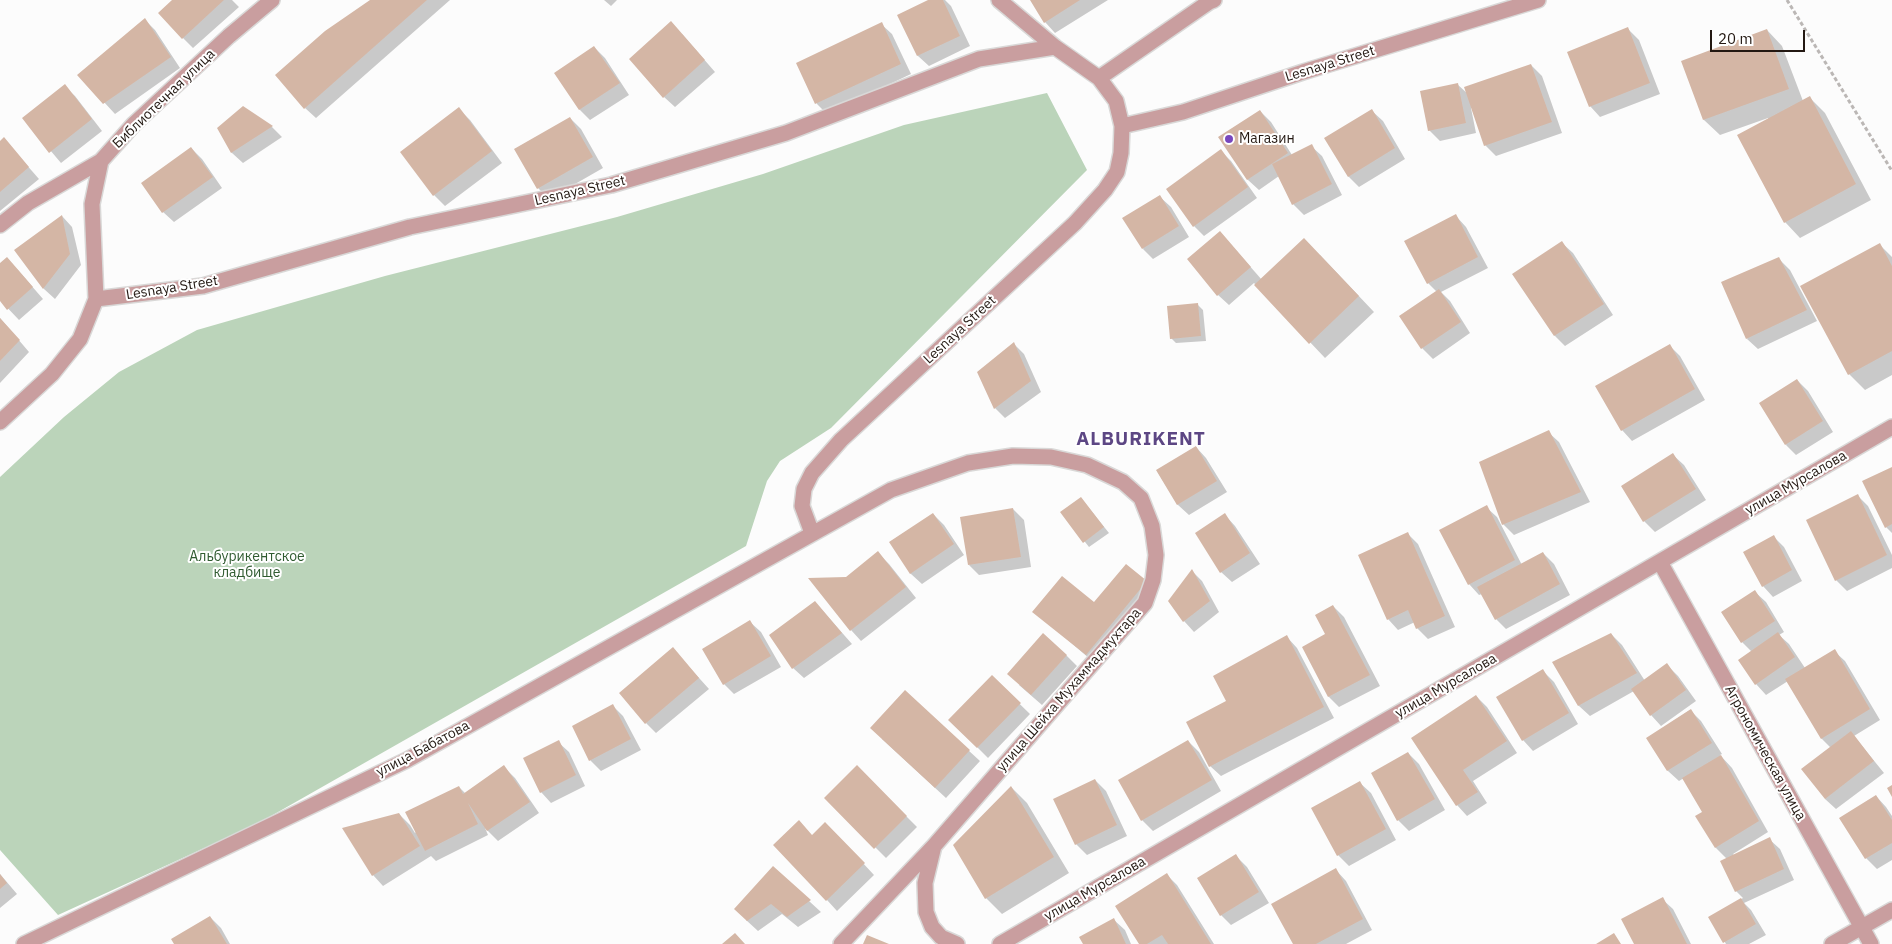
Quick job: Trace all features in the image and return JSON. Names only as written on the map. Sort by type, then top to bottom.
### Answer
[{"type":"street","name":"Библиотечная улица","points":[[100,161],[134,124],[229,36],[272,0]]},
{"type":"street","name":"Lesnaya Street","points":[[812,533],[802,506],[804,489],[812,473],[841,440],[1075,223],[1105,190],[1117,172],[1121,153],[1122,126],[1116,101],[1099,78],[1054,47],[1000,0]]},
{"type":"street","points":[[1099,78],[1201,7],[1214,0]]},
{"type":"street","name":"Lesnaya Street","points":[[1122,126],[1183,112],[1303,72],[1538,0]]},
{"type":"street","name":"Lesnaya Street","points":[[96,299],[203,286],[410,227],[611,185],[786,134],[978,59],[1054,47]]},
{"type":"street","points":[[0,225],[28,203],[100,161]]},
{"type":"street","points":[[0,422],[52,374],[80,339],[96,299],[92,204],[100,161]]},
{"type":"street","name":"улица Мурсалова","points":[[1000,944],[1892,427]]},
{"type":"street","name":"улица Шейха Мухаммадмухтара","points":[[812,533],[891,490],[968,463],[1013,456],[1051,457],[1086,465],[1122,482],[1141,498],[1152,526],[1156,555],[1153,580],[1145,603],[934,846],[841,944]]},
{"type":"street","name":"улица Бабатова","points":[[24,944],[407,760],[812,533]]},
{"type":"street","name":"Агрономическая улица","points":[[1660,562],[1871,944]]},
{"type":"street","points":[[934,846],[925,883],[926,912],[932,927],[941,937],[956,944]]},
{"type":"street","points":[[1832,944],[1892,910]]},
{"type":"path","points":[[1787,0],[1892,171]]},
{"type":"green space","name":"Альбурикентское кладбище","points":[[1047,93],[1087,170],[831,428],[780,461],[767,481],[746,546],[257,824],[58,915],[0,850],[0,477],[64,417],[119,372],[197,330],[385,276],[617,217],[763,174],[904,125]]},
{"type":"building","points":[[172,0],[224,0],[182,39],[158,13]]},
{"type":"building","points":[[370,0],[427,0],[304,109],[275,75],[325,31]]},
{"type":"building","points":[[928,0],[943,0],[960,36],[917,56],[897,15]]},
{"type":"building","points":[[1030,0],[1080,0],[1044,23]]},
{"type":"building","points":[[145,18],[171,57],[103,104],[77,75]]},
{"type":"building","points":[[671,21],[705,60],[663,98],[629,59]]},
{"type":"building","points":[[882,22],[901,64],[815,104],[796,63]]},
{"type":"building","points":[[1628,27],[1650,83],[1589,107],[1567,52]]},
{"type":"building","points":[[1767,29],[1789,89],[1703,120],[1681,61]]},
{"type":"building","points":[[594,46],[620,83],[579,110],[554,73]]},
{"type":"building","points":[[1531,64],[1552,122],[1484,146],[1464,87]]},
{"type":"building","points":[[1458,83],[1466,123],[1428,131],[1420,91]]},
{"type":"building","points":[[65,84],[92,119],[49,153],[22,118]]},
{"type":"building","points":[[1810,96],[1856,184],[1784,223],[1737,135]]},
{"type":"building","points":[[243,106],[273,126],[231,153],[217,128]]},
{"type":"building","points":[[459,107],[492,151],[433,196],[400,152]]},
{"type":"building","points":[[1372,109],[1395,148],[1348,177],[1324,138]]},
{"type":"building","points":[[1260,110],[1288,153],[1247,180],[1218,137]]},
{"type":"building","points":[[570,117],[593,157],[537,189],[514,149]]},
{"type":"building","points":[[4,137],[29,167],[0,192],[0,141]]},
{"type":"building","points":[[1312,144],[1332,184],[1292,205],[1272,164]]},
{"type":"building","points":[[191,147],[213,177],[162,213],[141,183]]},
{"type":"building","points":[[1221,149],[1248,187],[1193,227],[1166,189]]},
{"type":"building","points":[[1160,195],[1179,226],[1142,249],[1122,218]]},
{"type":"building","points":[[1456,214],[1478,257],[1427,284],[1404,241]]},
{"type":"building","points":[[62,215],[70,254],[43,289],[14,250]]},
{"type":"building","points":[[1220,231],[1251,267],[1217,296],[1187,259]]},
{"type":"building","points":[[1304,238],[1359,296],[1309,344],[1254,285]]},
{"type":"building","points":[[1562,241],[1604,304],[1554,336],[1512,274]]},
{"type":"building","points":[[1880,243],[1892,266],[1892,351],[1848,375],[1800,286]]},
{"type":"building","points":[[7,257],[33,287],[7,310],[0,301],[0,263]]},
{"type":"building","points":[[1779,257],[1807,310],[1746,339],[1721,282]]},
{"type":"building","points":[[1439,289],[1461,322],[1421,349],[1399,316]]},
{"type":"building","points":[[1198,303],[1201,336],[1170,339],[1167,306]]},
{"type":"building","points":[[0,318],[20,340],[0,361]]},
{"type":"building","points":[[1014,342],[1031,381],[994,409],[977,372]]},
{"type":"building","points":[[1670,344],[1695,389],[1621,431],[1595,386]]},
{"type":"building","points":[[1797,379],[1823,421],[1785,445],[1759,403]]},
{"type":"building","points":[[1549,430],[1581,492],[1502,525],[1479,462]]},
{"type":"building","points":[[1196,446],[1217,481],[1177,505],[1156,470]]},
{"type":"building","points":[[1673,453],[1696,489],[1643,522],[1621,486]]},
{"type":"building","points":[[1892,467],[1892,524],[1885,528],[1862,481]]},
{"type":"building","points":[[1858,494],[1887,555],[1835,581],[1806,520]]},
{"type":"building","points":[[1081,497],[1104,527],[1083,543],[1060,512]]},
{"type":"building","points":[[1487,505],[1515,560],[1468,585],[1439,530]]},
{"type":"building","points":[[1013,508],[1021,557],[968,565],[960,517]]},
{"type":"building","points":[[933,513],[954,544],[910,574],[889,542]]},
{"type":"building","points":[[1225,513],[1250,553],[1220,573],[1195,533]]},
{"type":"building","points":[[1408,532],[1445,616],[1416,629],[1408,610],[1387,620],[1358,555]]},
{"type":"building","points":[[1774,535],[1792,570],[1762,587],[1743,552]]},
{"type":"building","points":[[878,551],[906,587],[850,631],[808,578],[846,577]]},
{"type":"building","points":[[1543,552],[1560,584],[1495,620],[1477,587]]},
{"type":"building","points":[[1126,564],[1147,581],[1086,655],[1032,612],[1062,576],[1094,602]]},
{"type":"building","points":[[1192,569],[1210,601],[1183,622],[1168,601]]},
{"type":"building","points":[[1755,590],[1775,621],[1741,643],[1721,612]]},
{"type":"building","points":[[815,601],[842,633],[792,669],[769,635]]},
{"type":"building","points":[[1333,605],[1370,675],[1328,697],[1302,647],[1325,634],[1315,615]]},
{"type":"building","points":[[750,620],[771,656],[723,685],[702,649]]},
{"type":"building","points":[[1778,632],[1795,657],[1755,685],[1738,660]]},
{"type":"building","points":[[1043,633],[1067,655],[1031,695],[1007,674]]},
{"type":"building","points":[[1611,633],[1637,673],[1578,706],[1552,662]]},
{"type":"building","points":[[1287,635],[1324,707],[1209,767],[1186,722],[1226,701],[1213,676]]},
{"type":"building","points":[[673,647],[699,678],[645,724],[619,693]]},
{"type":"building","points":[[1835,649],[1870,709],[1821,739],[1785,679]]},
{"type":"building","points":[[1667,663],[1686,690],[1650,716],[1631,689]]},
{"type":"building","points":[[1543,669],[1569,713],[1522,741],[1496,697]]},
{"type":"building","points":[[992,675],[1021,703],[977,748],[948,720]]},
{"type":"building","points":[[905,690],[970,750],[935,788],[870,728]]},
{"type":"building","points":[[1476,695],[1507,741],[1463,770],[1478,792],[1456,806],[1411,738]]},
{"type":"building","points":[[613,704],[631,739],[589,761],[572,726]]},
{"type":"building","points":[[1691,709],[1712,743],[1667,771],[1646,738]]},
{"type":"building","points":[[1851,731],[1874,761],[1825,799],[1801,769]]},
{"type":"building","points":[[559,740],[576,775],[540,793],[523,758]]},
{"type":"building","points":[[1188,740],[1212,780],[1141,821],[1118,780]]},
{"type":"building","points":[[1408,752],[1435,799],[1397,821],[1371,773]]},
{"type":"building","points":[[1721,755],[1759,821],[1715,848],[1695,816],[1702,812],[1682,778]]},
{"type":"building","points":[[504,765],[530,802],[487,831],[468,803],[478,824],[425,851],[405,812],[459,786],[463,794]]},
{"type":"building","points":[[857,765],[907,816],[874,849],[824,798]]},
{"type":"building","points":[[1095,779],[1117,825],[1075,845],[1053,799]]},
{"type":"building","points":[[1360,781],[1386,829],[1337,856],[1311,808]]},
{"type":"building","points":[[1892,785],[1892,797],[1887,788]]},
{"type":"building","points":[[1011,786],[1054,857],[985,899],[953,845]]},
{"type":"building","points":[[1876,795],[1892,820],[1892,843],[1865,859],[1839,818]]},
{"type":"building","points":[[399,813],[420,846],[372,876],[342,828]]},
{"type":"building","points":[[799,820],[812,835],[825,822],[865,863],[826,901],[773,845]]},
{"type":"building","points":[[1770,837],[1784,869],[1735,892],[1720,861]]},
{"type":"building","points":[[1236,854],[1259,892],[1220,916],[1197,878]]},
{"type":"building","points":[[773,866],[811,900],[787,917],[771,904],[747,921],[734,909]]},
{"type":"building","points":[[1336,868],[1363,919],[1316,944],[1293,944],[1271,904]]},
{"type":"building","points":[[1167,873],[1211,944],[1168,944],[1162,935],[1147,944],[1139,944],[1115,906]]},
{"type":"building","points":[[0,874],[7,883],[0,889]]},
{"type":"building","points":[[1663,897],[1687,944],[1634,944],[1621,919]]},
{"type":"building","points":[[1741,898],[1756,924],[1723,943],[1708,917]]},
{"type":"building","points":[[210,916],[227,944],[174,944],[171,939]]},
{"type":"building","points":[[1114,918],[1126,944],[1083,944],[1079,937]]},
{"type":"building","points":[[735,933],[745,944],[722,944]]},
{"type":"building","points":[[1614,933],[1621,944],[1596,944]]},
{"type":"building","points":[[867,935],[889,944],[863,944]]},
{"type":"place","name":"Магазин","points":[[1229,139]]},
{"type":"district","name":"ALBURIKENT","points":[[1141,440]]}]
